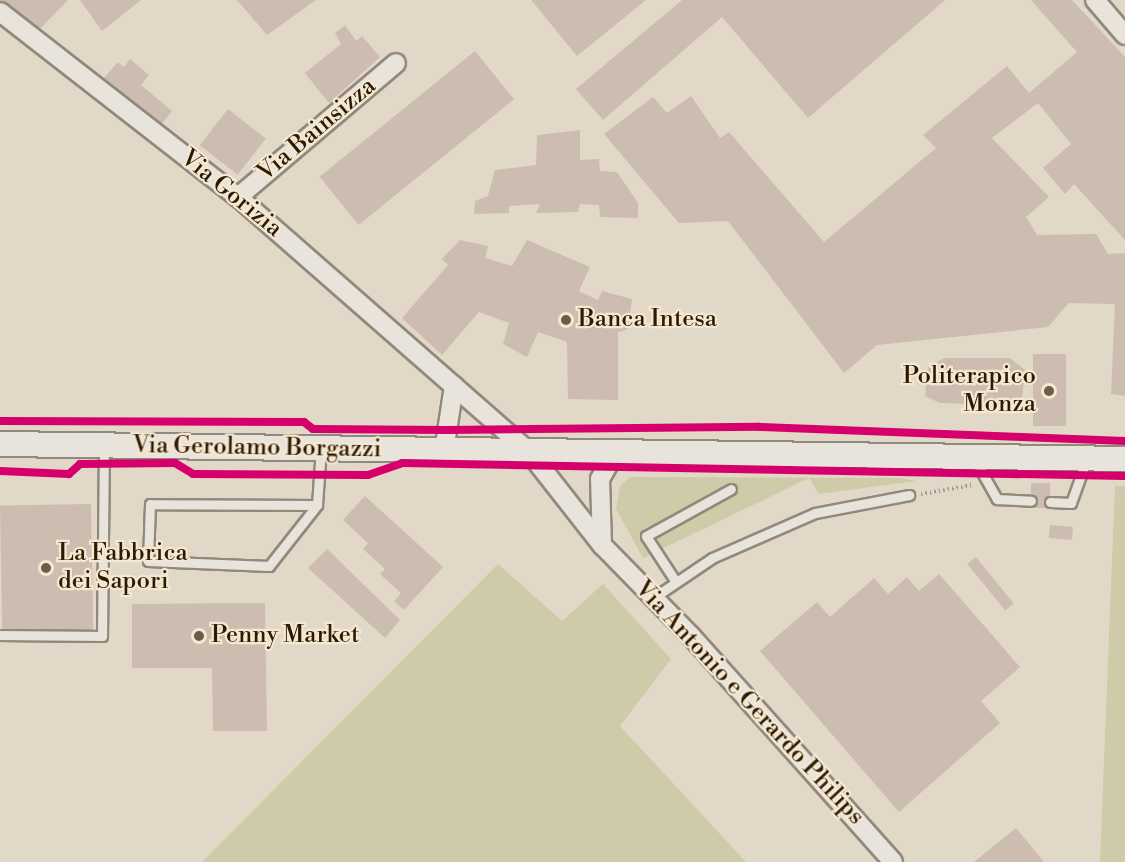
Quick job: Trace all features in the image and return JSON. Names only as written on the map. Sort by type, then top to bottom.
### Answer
[{"type":"main road","name":"Via Gerolamo Borgazzi","points":[[0,444],[614,455],[1125,459]]},
{"type":"street","points":[[1095,0],[1125,35]]},
{"type":"street","name":"Via Gorizia","points":[[0,12],[238,197],[529,452]]},
{"type":"street","name":"Via Bainsizza","points":[[238,197],[396,63]]},
{"type":"street","points":[[444,451],[454,386]]},
{"type":"street","name":"Via Antonio e Gerardo Philips","points":[[529,452],[602,545],[893,862]]},
{"type":"street","points":[[602,545],[600,478],[614,455]]},
{"type":"lane","points":[[0,635],[102,636],[104,445]]},
{"type":"lane","points":[[317,505],[150,504],[148,561],[269,566],[317,505],[321,448]]},
{"type":"lane","points":[[973,458],[997,500],[1031,501]]},
{"type":"lane","points":[[1050,502],[1071,503],[1087,458]]},
{"type":"lane","points":[[676,582],[646,536],[730,489]]},
{"type":"lane","points":[[653,598],[712,558],[815,513],[909,495]]},
{"type":"path","points":[[909,495],[988,484]]},
{"type":"shaded area","points":[[630,477],[901,478],[916,481],[819,494],[809,478],[643,558],[616,509],[620,486]]},
{"type":"shaded area","points":[[1115,486],[1125,486],[1125,862],[1100,862]]},
{"type":"shaded area","points":[[498,564],[562,621],[603,584],[671,659],[620,726],[746,862],[202,862]]},
{"type":"building","points":[[0,0],[68,0],[34,35]]},
{"type":"building","points":[[80,0],[141,0],[102,31]]},
{"type":"building","points":[[237,0],[316,0],[267,35]]},
{"type":"building","points":[[531,0],[646,0],[577,56]]},
{"type":"building","points":[[682,0],[945,0],[808,118],[722,17],[603,120],[576,89]]},
{"type":"building","points":[[1031,0],[1072,0],[1125,57],[1125,240],[1074,184],[1065,194],[1043,168],[1071,144],[1038,103],[992,138],[1049,197],[1026,217],[1037,235],[1096,234],[1108,254],[1125,253],[1125,396],[1111,394],[1115,304],[1069,303],[1048,327],[877,345],[844,373],[728,221],[679,223],[604,134],[653,97],[667,113],[691,96],[720,138],[729,132],[824,242],[936,148],[923,135],[1007,66],[1029,93],[1077,52]]},
{"type":"building","points":[[345,25],[356,41],[362,36],[380,57],[329,103],[305,73],[341,44],[335,33]]},
{"type":"building","points":[[475,51],[514,99],[359,225],[320,177]]},
{"type":"building","points":[[130,59],[149,75],[141,85],[172,111],[160,126],[104,78],[118,62],[124,67]]},
{"type":"building","points":[[228,109],[266,139],[238,175],[200,145]]},
{"type":"building","points":[[580,130],[580,160],[599,159],[600,171],[617,172],[638,203],[638,218],[600,217],[599,205],[580,204],[578,212],[536,213],[540,204],[509,206],[509,213],[474,214],[475,201],[488,196],[495,170],[536,165],[537,135]]},
{"type":"building","name":"Banca Intesa","points":[[460,240],[488,246],[485,258],[512,266],[527,240],[590,267],[579,291],[598,300],[602,291],[632,299],[628,329],[618,332],[618,400],[568,399],[567,342],[538,332],[527,357],[503,344],[509,323],[479,312],[442,355],[402,318],[448,265],[442,259]]},
{"type":"building","points":[[1033,354],[1066,354],[1066,426],[1033,426]]},
{"type":"building","points":[[944,358],[1010,358],[1025,370],[1022,399],[1010,405],[940,403],[925,396],[928,367]]},
{"type":"building","points":[[1031,483],[1050,483],[1050,508],[1031,508]]},
{"type":"building","points":[[365,496],[443,567],[404,610],[394,601],[401,593],[380,574],[385,569],[363,549],[368,543],[343,520]]},
{"type":"building","name":"La Fabbrica dei Sapori","points":[[91,504],[93,631],[2,633],[0,506]]},
{"type":"building","points":[[1050,525],[1073,527],[1072,540],[1049,538]]},
{"type":"building","points":[[327,549],[400,620],[385,638],[308,568]]},
{"type":"building","points":[[976,557],[1014,604],[1005,611],[967,564]]},
{"type":"building","points":[[939,574],[1020,667],[981,701],[1000,723],[899,812],[760,651],[817,602],[830,617],[874,578],[888,594],[907,577],[919,591]]},
{"type":"building","name":"Penny Market","points":[[265,603],[267,731],[213,731],[212,668],[132,668],[132,604]]},
{"type":"building","points":[[1016,828],[1044,862],[974,862]]},
{"type":"cycle path","points":[[0,421],[304,422],[313,429],[759,427],[1125,441]]},
{"type":"cycle path","points":[[0,471],[69,474],[80,464],[175,463],[193,474],[368,475],[402,463],[1125,476]]},
{"type":"place","name":"Banca Intesa","points":[[566,320]]},
{"type":"place","name":"Politerapico Monza","points":[[1049,391]]},
{"type":"place","name":"La Fabbrica dei Sapori","points":[[46,568]]},
{"type":"place","name":"Penny Market","points":[[199,636]]}]
